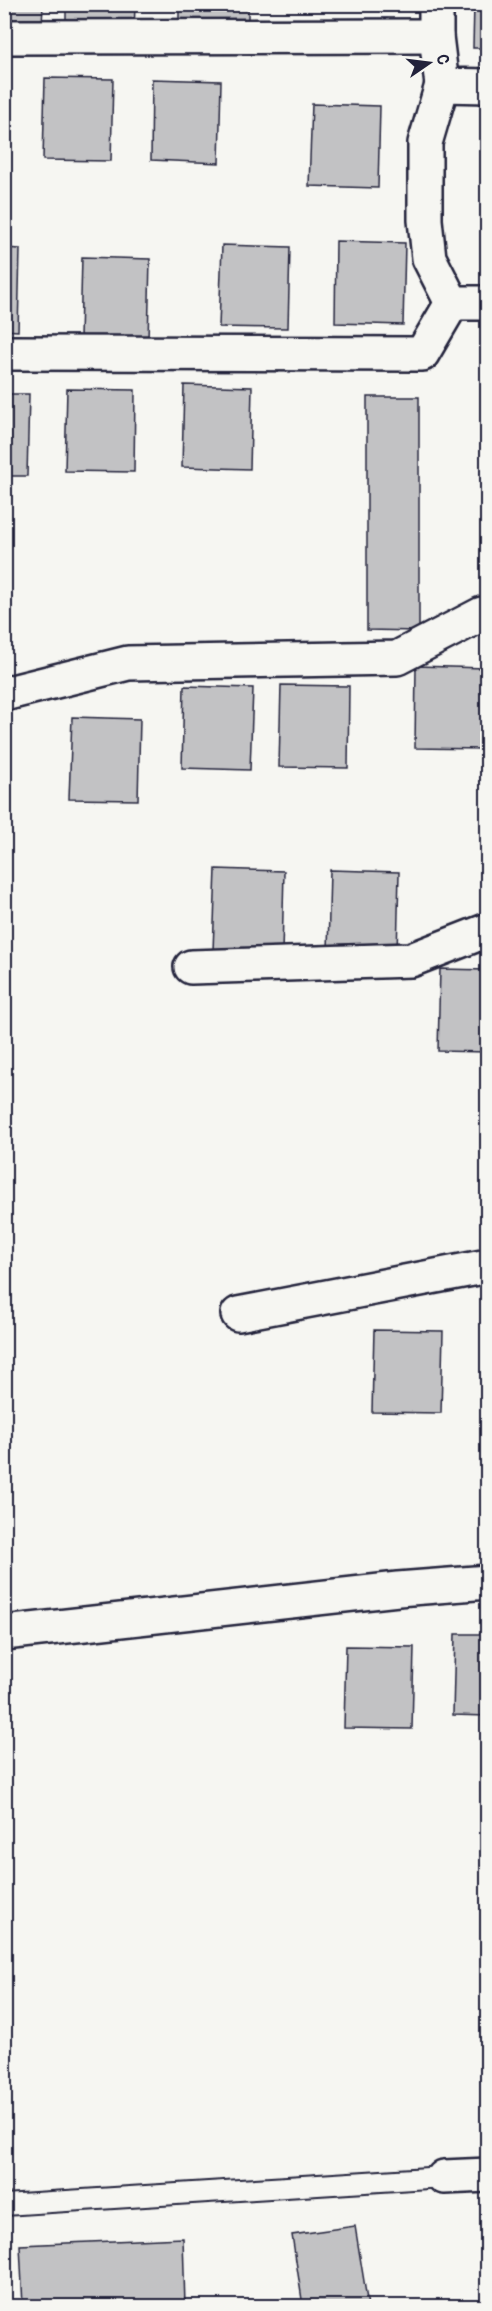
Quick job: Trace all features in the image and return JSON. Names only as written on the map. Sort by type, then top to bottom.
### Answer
[{"type":"street","points":[[4,37],[436,20],[442,86],[425,142],[424,220],[429,258],[452,303]]},
{"type":"street","points":[[442,86],[488,86]]},
{"type":"street","points":[[452,303],[488,303]]},
{"type":"street","points":[[4,354],[422,354],[452,303]]},
{"type":"street","points":[[4,694],[128,663],[397,658],[482,614],[488,614]]},
{"type":"street","points":[[191,967],[411,960],[488,930]]},
{"type":"street","points":[[238,1314],[488,1266]]},
{"type":"street","points":[[4,1633],[398,1589],[488,1582]]},
{"type":"street","points":[[444,2176],[488,2175]]},
{"type":"lane","points":[[4,2205],[444,2176]]},
{"type":"building","points":[[4,4],[43,4],[42,26],[4,25]]},
{"type":"building","points":[[66,4],[135,4],[134,33],[66,31]]},
{"type":"building","points":[[179,4],[248,4],[248,25],[179,23]]},
{"type":"building","points":[[474,4],[488,4],[488,48],[473,48]]},
{"type":"building","points":[[45,78],[113,79],[111,161],[43,160]]},
{"type":"building","points":[[152,79],[221,81],[219,163],[151,160]]},
{"type":"building","points":[[312,104],[380,106],[378,188],[309,186]]},
{"type":"building","points":[[336,241],[405,243],[403,325],[335,323]]},
{"type":"building","points":[[222,245],[290,247],[288,328],[219,327]]},
{"type":"building","points":[[4,248],[20,249],[18,331],[4,330]]},
{"type":"building","points":[[82,257],[150,259],[148,341],[80,339]]},
{"type":"building","points":[[184,385],[252,387],[250,469],[182,467]]},
{"type":"building","points":[[67,389],[135,390],[134,472],[65,471]]},
{"type":"building","points":[[4,394],[29,394],[27,476],[4,476]]},
{"type":"building","points":[[367,397],[419,397],[419,631],[367,630]]},
{"type":"building","points":[[416,666],[485,668],[483,749],[415,748]]},
{"type":"building","points":[[281,685],[349,686],[348,768],[279,767]]},
{"type":"building","points":[[184,686],[253,688],[250,770],[182,768]]},
{"type":"building","points":[[72,717],[140,719],[138,800],[69,799]]},
{"type":"building","points":[[216,869],[284,871],[282,953],[213,951]]},
{"type":"building","points":[[330,870],[399,872],[397,954],[328,952]]},
{"type":"building","points":[[440,969],[488,970],[488,1052],[438,1051]]},
{"type":"building","points":[[374,1330],[443,1331],[441,1413],[372,1412]]},
{"type":"building","points":[[455,1634],[488,1634],[488,1716],[453,1715]]},
{"type":"building","points":[[346,1646],[414,1647],[412,1729],[344,1728]]},
{"type":"building","points":[[355,2226],[368,2306],[303,2306],[292,2235]]},
{"type":"building","points":[[183,2238],[185,2306],[23,2306],[20,2245]]}]
